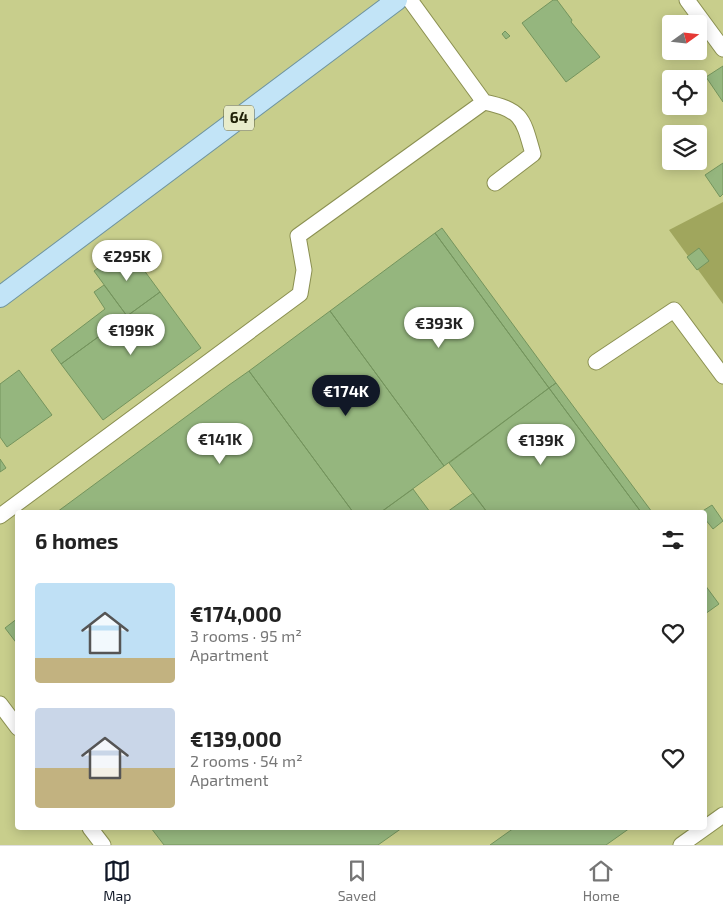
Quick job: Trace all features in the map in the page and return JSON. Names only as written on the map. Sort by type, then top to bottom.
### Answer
[{"type":"main road","name":"64","points":[[0,297],[397,0]]},
{"type":"lane","points":[[410,0],[484,102],[506,106],[523,121],[533,154],[495,183]]},
{"type":"lane","points":[[687,0],[723,49]]},
{"type":"lane","points":[[0,516],[300,294],[304,270],[298,236],[484,102]]},
{"type":"lane","points":[[596,362],[674,310],[723,376]]},
{"type":"lane","points":[[0,704],[15,724]]},
{"type":"lane","points":[[707,826],[723,815]]},
{"type":"lane","points":[[92,830],[103,845]]},
{"type":"lane","points":[[681,845],[702,830]]},
{"type":"green space","points":[[723,202],[723,304],[669,230]]},
{"type":"building","points":[[553,0],[557,0],[572,20],[571,22],[600,57],[566,82],[522,23]]},
{"type":"building","points":[[505,31],[510,36],[506,39],[502,34]]},
{"type":"building","points":[[723,66],[723,102],[707,78],[707,76]]},
{"type":"building","points":[[723,163],[723,194],[720,197],[705,175]]},
{"type":"building","points":[[442,228],[556,383],[549,388],[435,233]]},
{"type":"building","points":[[435,233],[549,388],[444,466],[330,311]]},
{"type":"building","points":[[127,247],[160,292],[127,316],[94,271]]},
{"type":"building","points":[[699,248],[709,261],[697,270],[687,257]]},
{"type":"building","points":[[104,285],[127,316],[61,364],[51,350],[105,309],[94,292]]},
{"type":"building","points":[[160,292],[201,348],[103,420],[61,364]]},
{"type":"building","points":[[330,311],[444,466],[384,510],[352,510],[249,371]]},
{"type":"building","points":[[19,370],[52,415],[7,447],[0,437],[0,384]]},
{"type":"building","points":[[249,371],[352,510],[60,510]]},
{"type":"building","points":[[556,383],[651,510],[640,510],[549,388]]},
{"type":"building","points":[[549,388],[640,510],[485,510],[449,463]]},
{"type":"building","points":[[0,459],[6,468],[0,472]]},
{"type":"building","points":[[413,489],[429,510],[384,510]]},
{"type":"building","points":[[472,494],[486,510],[450,510]]},
{"type":"building","points":[[712,505],[723,521],[713,529],[707,522],[707,510],[704,510]]},
{"type":"building","points":[[707,588],[719,604],[707,613]]},
{"type":"building","points":[[15,620],[15,641],[5,628]]},
{"type":"building","points":[[153,830],[399,830],[378,845],[164,845]]},
{"type":"building","points":[[511,830],[627,830],[606,845],[490,845]]}]
